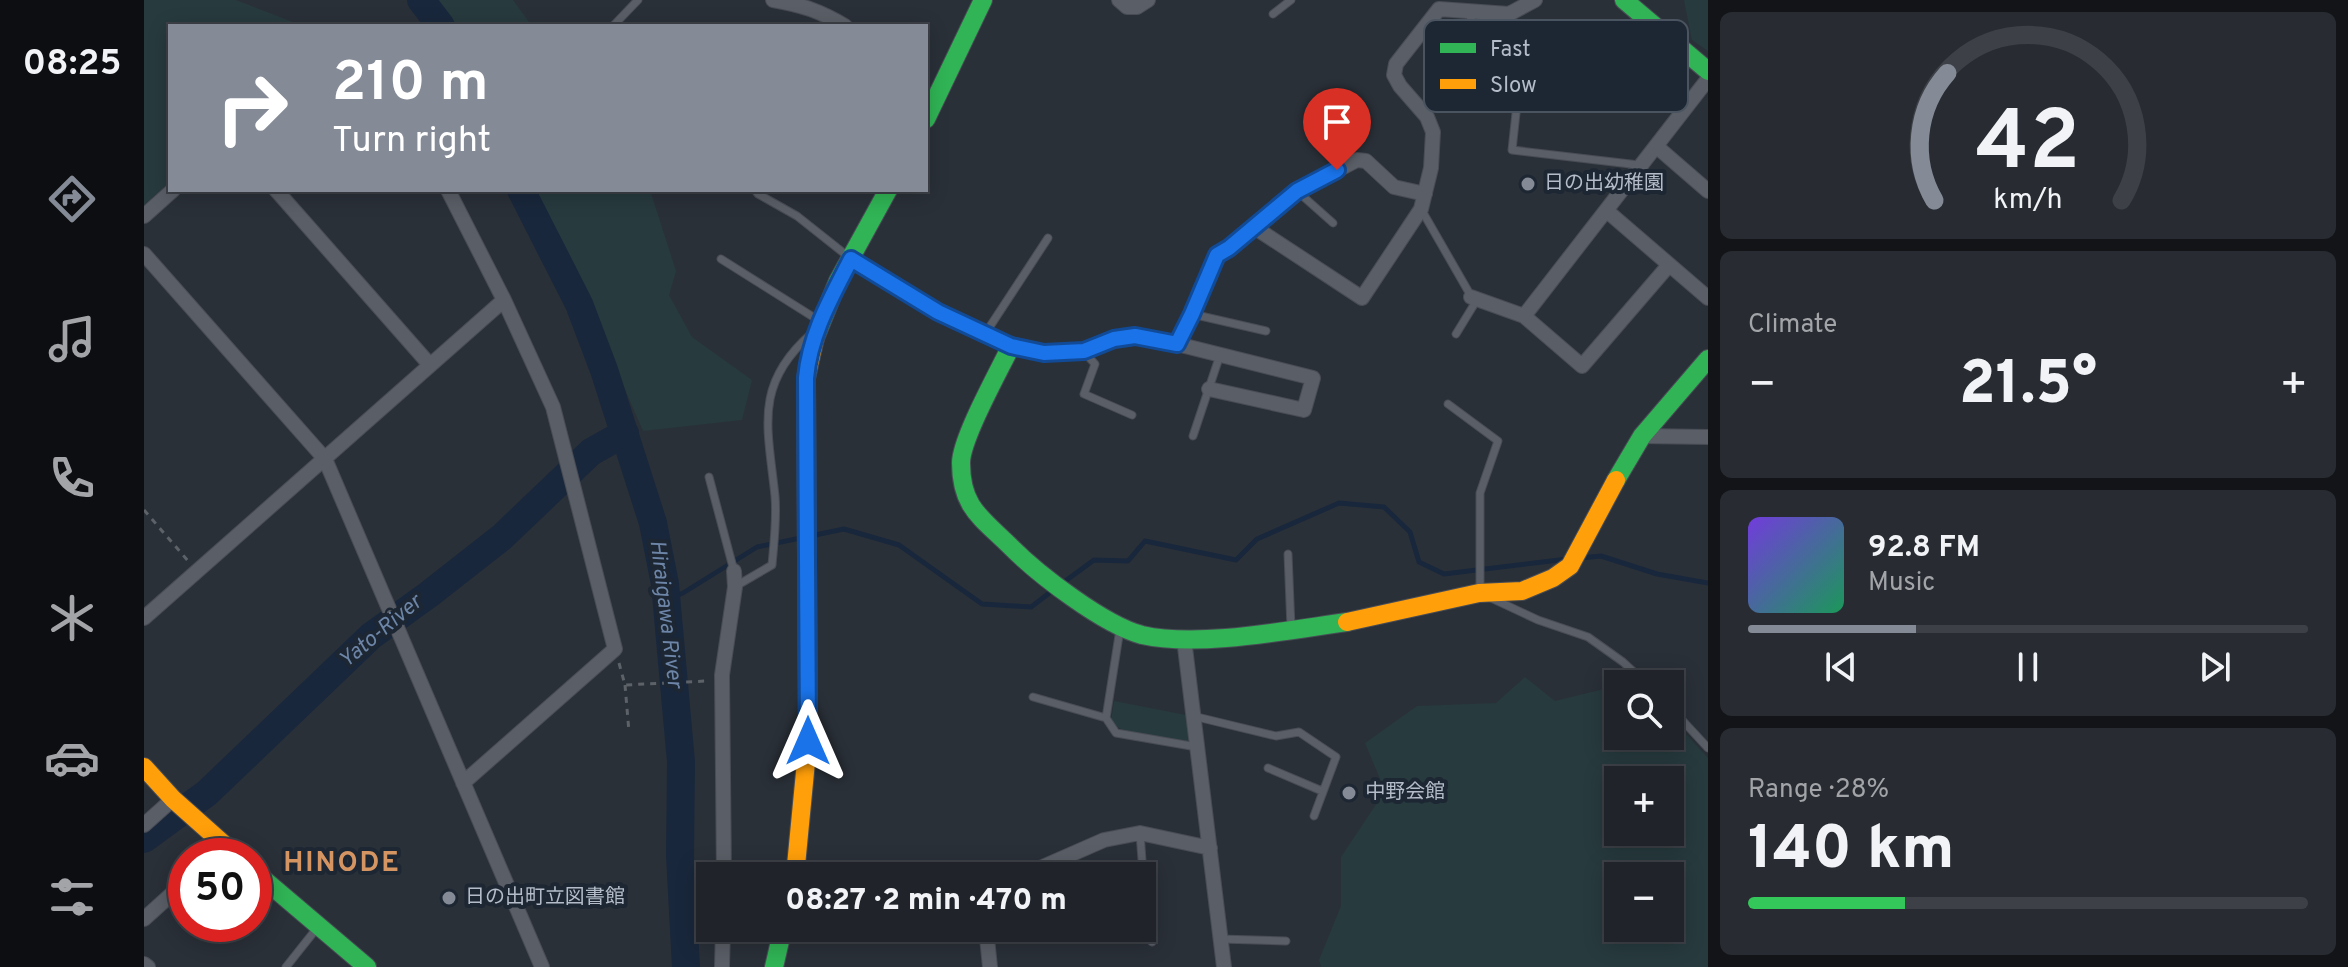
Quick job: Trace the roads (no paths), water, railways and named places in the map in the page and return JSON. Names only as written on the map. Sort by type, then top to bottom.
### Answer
[{"type":"street","points":[[773,0],[804,3],[842,24]]},
{"type":"street","points":[[932,90],[983,0]]},
{"type":"street","points":[[1119,0],[1127,7],[1137,7],[1148,0]]},
{"type":"street","points":[[1436,4],[1467,11],[1509,14],[1535,0]]},
{"type":"street","points":[[1624,0],[1648,20]]},
{"type":"street","points":[[1254,227],[1362,298],[1421,209],[1431,168],[1433,132],[1427,117],[1394,75],[1396,64],[1424,22]]},
{"type":"street","points":[[1688,54],[1708,71]]},
{"type":"street","points":[[1688,105],[1708,79]]},
{"type":"street","points":[[1524,316],[1682,112]]},
{"type":"street","points":[[1656,146],[1708,191]]},
{"type":"street","points":[[1177,344],[1217,255],[1297,191],[1357,160],[1366,161],[1394,187],[1425,194]]},
{"type":"street","points":[[144,216],[171,192]]},
{"type":"street","points":[[278,192],[430,365]]},
{"type":"street","points":[[449,192],[504,300],[553,407],[615,649],[463,783]]},
{"type":"street","points":[[797,862],[808,741],[808,357],[818,325],[887,192]]},
{"type":"street","points":[[1607,211],[1708,298]]},
{"type":"street","points":[[144,254],[325,459],[542,967]]},
{"type":"street","points":[[851,259],[938,312],[1011,346],[1044,353],[1084,351],[1114,339],[1135,336],[1313,378],[1304,410],[1209,389]]},
{"type":"street","points":[[1471,297],[1524,316],[1582,366],[1669,265]]},
{"type":"street","points":[[144,618],[504,300]]},
{"type":"street","points":[[1011,346],[961,459],[963,491],[971,507],[1024,560],[1071,596],[1120,627],[1143,635],[1184,639],[1238,636],[1356,621],[1479,593],[1522,591],[1553,578],[1570,566],[1628,456],[1642,436],[1708,359]]},
{"type":"street","points":[[1642,436],[1708,437]]},
{"type":"street","points":[[724,862],[722,675],[734,579]]},
{"type":"street","points":[[1184,639],[1224,967]]},
{"type":"street","points":[[144,767],[211,838]]},
{"type":"street","points":[[144,825],[173,799]]},
{"type":"street","points":[[1054,862],[1104,840],[1140,833],[1210,848]]},
{"type":"street","points":[[272,887],[367,967]]},
{"type":"street","points":[[144,919],[168,897]]},
{"type":"street","points":[[722,967],[723,942]]},
{"type":"street","points":[[774,967],[780,942]]},
{"type":"street","points":[[987,942],[990,967]]},
{"type":"lane","points":[[615,24],[638,0]]},
{"type":"lane","points":[[1273,14],[1291,0]]},
{"type":"lane","points":[[1467,11],[1472,20]]},
{"type":"lane","points":[[1516,113],[1512,150],[1642,165]]},
{"type":"lane","points":[[1297,191],[1333,223]]},
{"type":"lane","points":[[756,192],[797,216],[851,259]]},
{"type":"lane","points":[[1421,209],[1475,303],[1456,334]]},
{"type":"lane","points":[[985,334],[1048,238]]},
{"type":"lane","points":[[709,477],[734,579],[772,565],[775,499],[767,440],[769,398],[779,372],[793,350],[818,325],[721,259]]},
{"type":"lane","points":[[1192,314],[1266,331]]},
{"type":"lane","points":[[1084,351],[1095,364],[1084,394],[1132,415]]},
{"type":"lane","points":[[1193,436],[1220,354]]},
{"type":"lane","points":[[1448,404],[1498,441],[1480,493],[1479,593],[1538,620],[1588,637],[1632,670]]},
{"type":"lane","points":[[1288,554],[1291,628]]},
{"type":"lane","points":[[1106,718],[1120,627]]},
{"type":"lane","points":[[1033,697],[1106,718],[1116,733],[1197,747]]},
{"type":"lane","points":[[1193,716],[1276,736],[1299,732],[1336,757],[1314,816]]},
{"type":"lane","points":[[1684,722],[1708,748]]},
{"type":"lane","points":[[1268,768],[1322,791]]},
{"type":"lane","points":[[1140,833],[1142,862]]},
{"type":"lane","points":[[286,967],[319,927]]},
{"type":"lane","points":[[1220,939],[1286,941]]},
{"type":"waterway","name":"Hiraigawa River","points":[[421,0],[439,24]]},
{"type":"waterway","name":"Hiraigawa River","points":[[522,192],[579,304],[604,370],[653,523],[665,584],[681,762],[680,856],[686,967]]},
{"type":"waterway","name":"Yato-River","points":[[144,839],[207,793],[371,636],[502,537],[591,452],[625,433]]},
{"type":"waterway","points":[[1064,582],[1094,560],[1128,561],[1145,541],[1236,560],[1257,539],[1339,503],[1384,507],[1410,532],[1419,562],[1444,574],[1567,559]]},
{"type":"waterway","points":[[666,600],[683,593],[757,547],[844,529],[899,545],[982,604],[1031,607],[1056,588]]},
{"type":"waterway","points":[[1581,558],[1601,556],[1657,574],[1708,583]]},
{"type":"place","name":"日の出幼稚園","points":[[1528,184]]},
{"type":"place","name":"中野会館","points":[[1349,793]]},
{"type":"place","name":"日の出町立図書館","points":[[449,898]]},
{"type":"district","name":"HINODE","points":[[342,864]]}]
